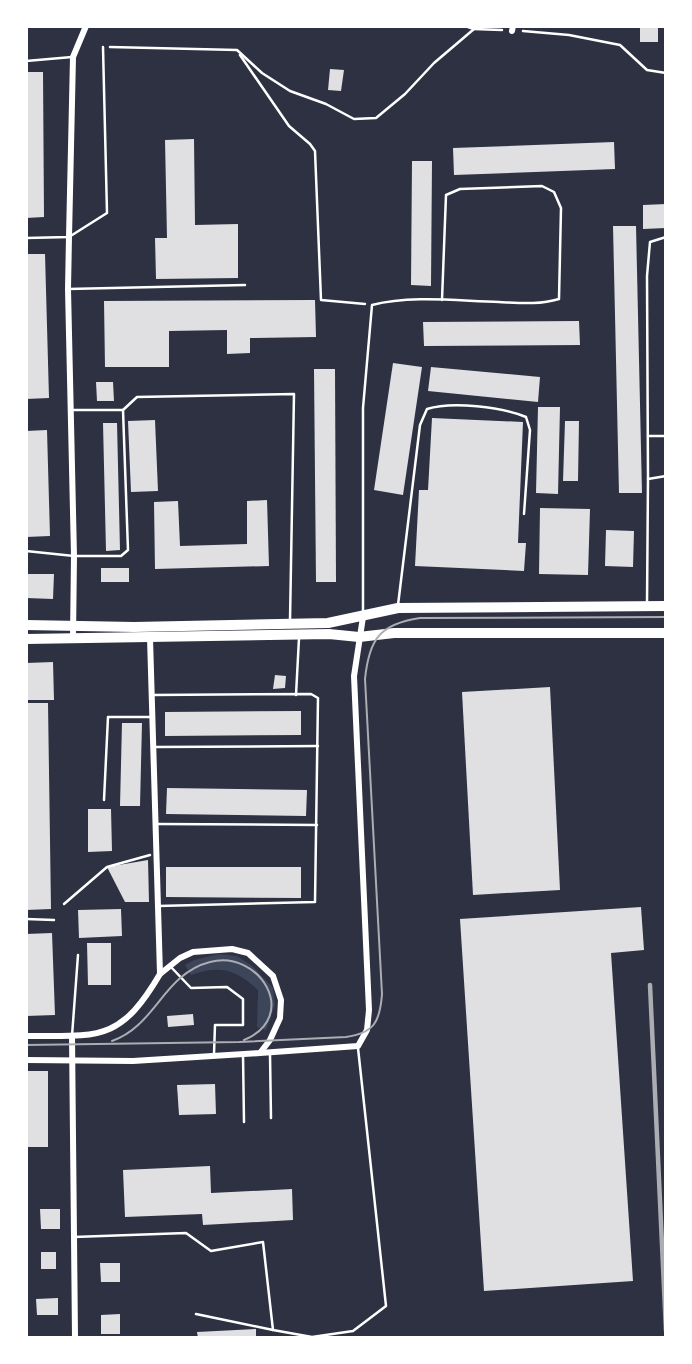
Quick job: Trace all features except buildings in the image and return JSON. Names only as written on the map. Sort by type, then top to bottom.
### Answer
[{"type":"main road","points":[[26,625],[134,627],[328,623],[398,608],[666,606]]},
{"type":"main road","points":[[26,639],[359,636],[394,633],[666,633]]},
{"type":"street","points":[[73,638],[75,556],[69,237],[73,57],[86,26]]},
{"type":"street","points":[[26,1060],[133,1061],[358,1046],[367,1031],[369,1010],[354,676],[363,617]]},
{"type":"street","points":[[150,638],[160,974]]},
{"type":"street","points":[[26,1037],[97,1034],[113,1029],[131,1016],[160,974],[170,966],[193,952],[232,949],[248,953],[273,976],[281,1000],[279,1018],[270,1040],[260,1053]]},
{"type":"street","points":[[72,1036],[75,1338]]},
{"type":"lane","points":[[26,238],[69,237],[107,214],[103,47]]},
{"type":"lane","points":[[26,61],[73,57]]},
{"type":"lane","points":[[363,617],[363,408],[372,305],[383,302],[442,300],[543,304],[559,299],[561,208],[554,192],[542,186],[460,189],[446,195],[442,300]]},
{"type":"lane","points":[[647,606],[647,276],[650,243],[666,237]]},
{"type":"lane","points":[[68,289],[245,285]]},
{"type":"lane","points":[[71,410],[123,410],[137,397],[294,394],[290,624]]},
{"type":"lane","points":[[398,608],[419,438],[427,408],[441,404],[453,405],[512,411],[526,417],[530,430],[524,514]]},
{"type":"lane","points":[[26,551],[75,556],[121,556],[128,550],[123,410]]},
{"type":"lane","points":[[648,436],[666,436]]},
{"type":"lane","points":[[648,479],[666,476]]},
{"type":"lane","points":[[296,695],[300,635]]},
{"type":"lane","points":[[152,695],[311,694],[318,698],[316,902],[158,906]]},
{"type":"lane","points":[[104,800],[108,717],[152,717]]},
{"type":"lane","points":[[153,747],[318,746]]},
{"type":"lane","points":[[156,824],[317,825]]},
{"type":"lane","points":[[64,904],[107,867],[150,855]]},
{"type":"lane","points":[[26,919],[54,920]]},
{"type":"lane","points":[[72,1036],[78,955]]},
{"type":"lane","points":[[170,966],[191,988],[226,987],[243,999],[243,1026],[215,1026],[214,1056]]},
{"type":"lane","points":[[196,1314],[312,1337],[353,1331],[386,1306],[358,1046]]},
{"type":"lane","points":[[270,1052],[271,1118]]},
{"type":"lane","points":[[243,1054],[244,1122]]},
{"type":"lane","points":[[74,1237],[186,1233],[211,1251],[263,1242],[273,1330]]},
{"type":"path","points":[[465,26],[474,29],[513,28],[569,35],[620,46],[647,70],[666,73]]},
{"type":"path","points":[[103,47],[237,50],[262,73],[290,91],[326,104],[354,119],[376,118],[474,29]]},
{"type":"path","points":[[237,50],[289,126],[315,151],[321,300],[372,305]]},
{"type":"shaded area","points":[[219,954],[237,956],[252,966],[273,988],[275,1005],[266,1030],[257,1027],[258,990],[250,983],[227,971],[210,970],[191,975],[185,965]]},
{"type":"tram line","points":[[26,1045],[239,1042],[346,1037],[369,1029],[377,1019],[382,994],[365,679],[373,644],[379,636],[395,625],[420,618],[666,617]]},
{"type":"tram line","points":[[112,1041],[139,1024],[170,988],[194,968],[210,962],[228,961],[244,965],[257,975],[267,987],[271,1001],[270,1016],[261,1029],[244,1040]]},
{"type":"railway","points":[[650,985],[666,1331]]}]
